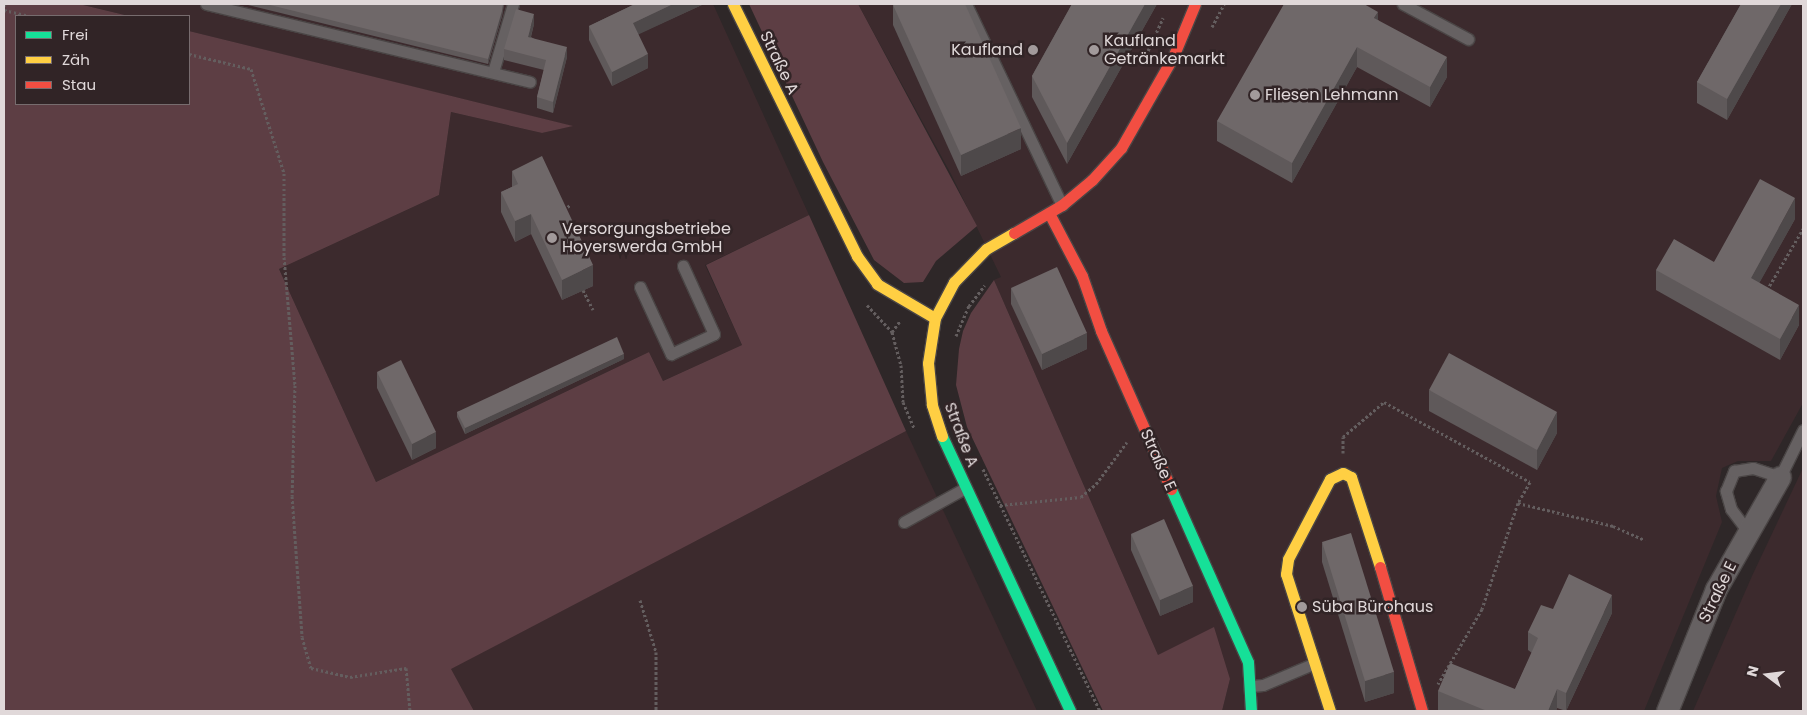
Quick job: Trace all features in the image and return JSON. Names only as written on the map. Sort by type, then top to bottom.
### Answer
[{"type":"street","name":"Straße A","points":[[733,4],[857,256],[877,284],[935,318],[928,363],[932,406],[946,448],[1070,711]]},
{"type":"street","points":[[1173,57],[1196,4]]},
{"type":"street","points":[[935,318],[954,282],[986,249],[1062,205],[1092,180],[1121,148],[1173,57],[1206,11]]},
{"type":"street","name":"Straße E","points":[[1049,213],[1082,276],[1099,326],[1248,662],[1251,686],[1251,711]]},
{"type":"street","points":[[1330,711],[1286,574],[1288,559],[1330,480],[1343,473],[1351,477],[1364,512],[1422,711]]},
{"type":"street","name":"Straße E","points":[[1667,711],[1716,588],[1780,477]]},
{"type":"lane","points":[[206,4],[530,82]]},
{"type":"lane","points":[[494,72],[513,4]]},
{"type":"lane","points":[[966,4],[1062,205]]},
{"type":"lane","points":[[1403,4],[1468,39]]},
{"type":"lane","points":[[640,287],[671,354],[714,334],[682,266]]},
{"type":"lane","points":[[1750,532],[1731,509],[1726,491],[1734,471],[1753,468],[1780,477],[1803,430]]},
{"type":"lane","points":[[904,522],[965,488]]},
{"type":"lane","points":[[1251,686],[1263,685],[1314,663]]},
{"type":"path","points":[[1208,33],[1224,4]]},
{"type":"path","points":[[4,10],[25,15]]},
{"type":"path","points":[[190,54],[251,69],[284,173],[284,257],[295,385],[292,496],[302,637],[311,668],[350,677],[406,668],[410,711]]},
{"type":"path","points":[[558,211],[571,205]]},
{"type":"path","points":[[1764,295],[1803,229]]},
{"type":"path","points":[[956,337],[969,306],[990,280]]},
{"type":"path","points":[[583,290],[593,310]]},
{"type":"path","points":[[1343,473],[1343,437],[1384,402],[1530,482],[1518,503],[1482,609],[1437,686]]},
{"type":"path","points":[[975,508],[1082,496],[1096,484],[1143,425]]},
{"type":"path","points":[[981,464],[1100,711]]},
{"type":"path","points":[[1518,503],[1613,526],[1645,540]]},
{"type":"path","points":[[640,600],[656,652],[656,711]]},
{"type":"shaded area","points":[[4,4],[79,4],[125,15],[15,15],[15,105],[190,105],[190,31],[573,126],[542,133],[451,112],[439,195],[279,269],[376,482],[649,352],[663,381],[742,345],[706,265],[809,215],[906,431],[451,669],[474,711],[4,711]]},
{"type":"shaded area","points":[[79,4],[713,4],[809,215],[705,265],[742,345],[663,381],[649,352],[376,482],[279,269],[439,195],[451,112],[542,133],[571,126],[190,31],[190,15],[125,15]]},
{"type":"shaded area","points":[[749,4],[858,4],[977,226],[936,261],[923,282],[904,283],[874,260],[823,162]]},
{"type":"shaded area","points":[[858,4],[1803,4],[1803,403],[1771,461],[1738,461],[1722,468],[1716,496],[1722,522],[1644,711],[1222,711],[1230,679],[1158,655],[994,280],[1001,277],[951,174]]},
{"type":"shaded area","points":[[994,280],[1158,655],[1214,627],[1230,679],[1222,711],[1103,711],[967,427],[956,385],[959,349],[963,331],[971,313]]},
{"type":"shaded area","points":[[906,431],[1037,711],[474,711],[450,669]]},
{"type":"shaded area","points":[[1803,468],[1803,711],[1693,711],[1752,576]]},
{"type":"building","points":[[266,4],[503,4],[488,59]]},
{"type":"building","points":[[635,4],[673,4],[633,23],[648,54],[612,72],[589,26]]},
{"type":"building","points":[[965,4],[1021,128],[961,155],[893,5]]},
{"type":"building","name":"Kaufland Getränkemarkt","points":[[1072,4],[1145,4],[1067,143],[1032,76]]},
{"type":"building","points":[[1284,4],[1364,4],[1378,12],[1374,18],[1447,57],[1430,87],[1357,47],[1292,163],[1217,121]]},
{"type":"building","points":[[1741,4],[1781,4],[1727,99],[1697,82]]},
{"type":"building","points":[[516,9],[534,14],[528,37],[567,47],[553,102],[537,97],[546,60],[504,49]]},
{"type":"building","name":"Versorgungsbetriebe Hoyerswerda GmbH","points":[[542,156],[593,265],[562,280],[531,214],[515,221],[501,192],[518,184],[512,171]]},
{"type":"building","points":[[1760,179],[1795,198],[1751,278],[1799,305],[1780,339],[1656,270],[1674,239],[1714,262]]},
{"type":"building","points":[[1057,267],[1087,333],[1042,354],[1011,288]]},
{"type":"building","points":[[617,337],[624,354],[465,428],[457,412]]},
{"type":"building","points":[[1449,353],[1557,412],[1537,450],[1429,390]]},
{"type":"building","points":[[401,360],[436,432],[412,444],[377,372]]},
{"type":"building","points":[[1164,519],[1193,586],[1160,600],[1131,534]]},
{"type":"building","points":[[1351,533],[1394,672],[1365,681],[1322,542]]},
{"type":"building","points":[[1569,574],[1612,595],[1566,693],[1557,689],[1548,711],[1487,711],[1438,691],[1450,663],[1515,689],[1538,638],[1528,632],[1541,605],[1553,609]]},
{"type":"traffic: fast","points":[[942,436],[1070,711]]},
{"type":"traffic: fast","points":[[1171,489],[1248,662],[1251,711]]},
{"type":"traffic: slow","points":[[733,4],[857,256],[877,284],[935,318]]},
{"type":"traffic: slow","points":[[942,436],[932,405],[928,363],[935,318],[954,282],[986,249],[1014,233]]},
{"type":"traffic: slow","points":[[1330,711],[1286,574],[1288,559],[1330,479],[1343,473],[1351,477],[1380,567]]},
{"type":"traffic: jam","points":[[1014,233],[1062,205],[1092,180],[1121,148],[1173,57],[1195,4]]},
{"type":"traffic: jam","points":[[1049,213],[1082,276],[1101,331],[1171,489]]},
{"type":"traffic: jam","points":[[1380,567],[1422,711]]},
{"type":"place","name":"Kaufland","points":[[1033,50]]},
{"type":"place","name":"Kaufland Getränkemarkt","points":[[1094,50]]},
{"type":"place","name":"Fliesen Lehmann","points":[[1255,95]]},
{"type":"place","name":"Versorgungsbetriebe Hoyerswerda GmbH","points":[[552,238]]},
{"type":"place","name":"Süba Bürohaus","points":[[1302,607]]}]
